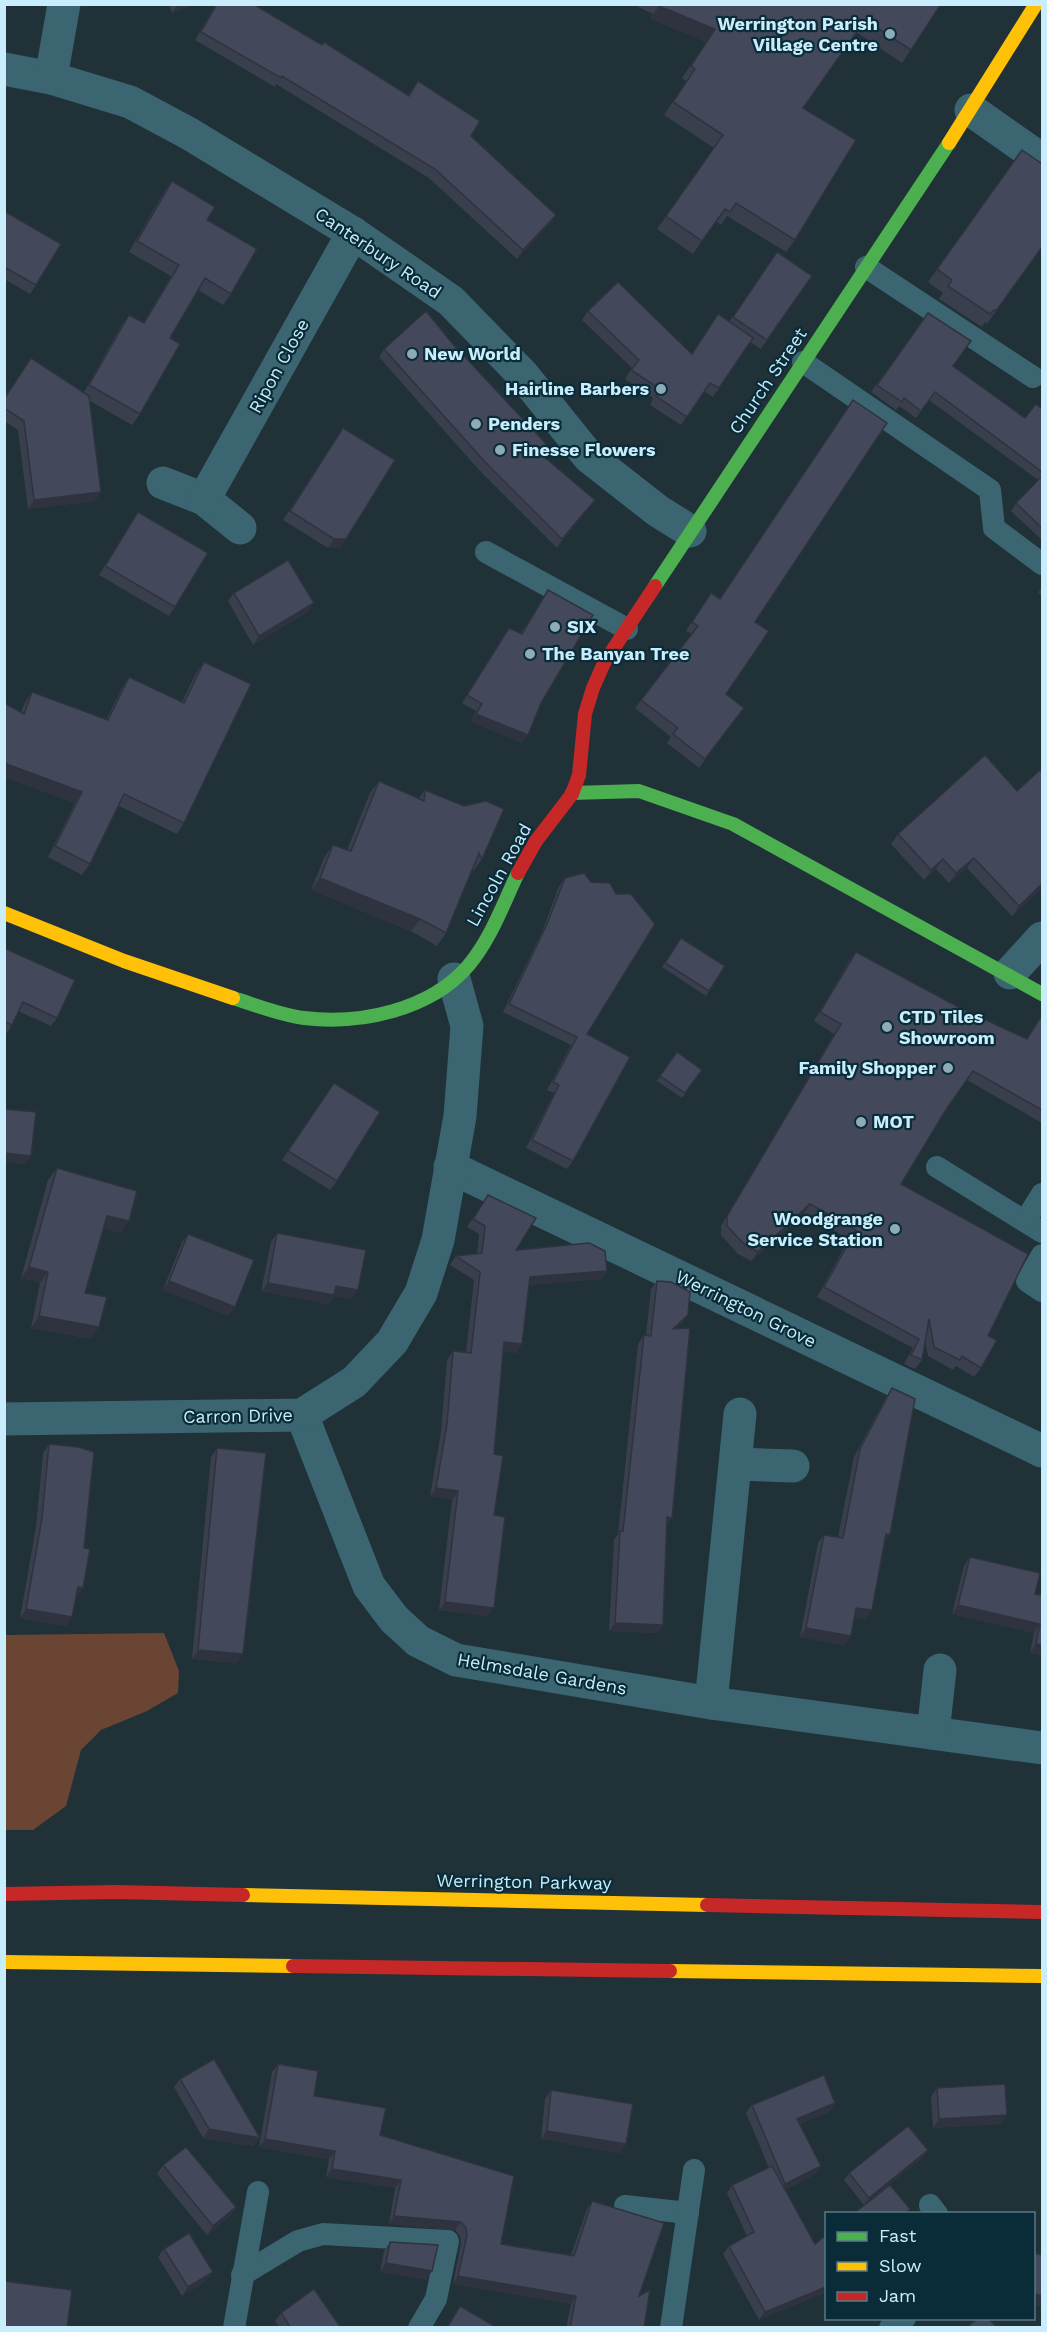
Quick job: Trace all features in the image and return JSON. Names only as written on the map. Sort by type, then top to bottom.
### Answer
[{"type":"main road","name":"Church Street","points":[[572,794],[584,752],[585,714],[593,687],[604,663],[970,110],[1036,4]]},
{"type":"main road","points":[[572,794],[639,791],[733,824],[1010,974],[1042,994]]},
{"type":"main road","name":"Lincoln Road","points":[[4,913],[109,957],[189,987],[302,1018],[341,1019],[383,1015],[419,1001],[454,979],[492,927],[535,842],[572,794]]},
{"type":"main road","name":"Werrington Parkway","points":[[4,1894],[105,1892],[1042,1912]]},
{"type":"main road","points":[[4,1962],[1042,1976]]},
{"type":"street","points":[[51,78],[64,4]]},
{"type":"street","name":"Canterbury Road","points":[[4,69],[51,78],[130,102],[188,133],[353,233],[451,301],[523,375],[589,457],[658,511],[690,531]]},
{"type":"street","points":[[970,110],[1042,160]]},
{"type":"street","name":"Ripon Close","points":[[204,499],[353,233]]},
{"type":"street","points":[[163,483],[204,499],[240,528]]},
{"type":"street","points":[[1010,974],[1042,938]]},
{"type":"street","name":"Carron Drive","points":[[4,1419],[302,1415],[354,1382],[392,1342],[421,1293],[438,1240],[460,1116],[467,1026],[454,979]]},
{"type":"street","name":"Werrington Grove","points":[[450,1167],[1042,1451]]},
{"type":"street","points":[[711,1703],[740,1414]]},
{"type":"street","name":"Helmsdale Gardens","points":[[302,1415],[369,1586],[394,1619],[418,1641],[456,1660],[711,1703],[1042,1748]]},
{"type":"street","points":[[736,1464],[793,1466]]},
{"type":"street","points":[[933,1733],[940,1670]]},
{"type":"lane","points":[[866,267],[1033,377]]},
{"type":"lane","points":[[803,362],[990,490],[993,528],[1042,564]]},
{"type":"lane","points":[[486,552],[627,629]]},
{"type":"lane","points":[[938,1167],[1034,1227],[1042,1194]]},
{"type":"lane","points":[[1042,1254],[1026,1281],[1042,1292]]},
{"type":"lane","points":[[671,2328],[694,2170]]},
{"type":"lane","points":[[234,2328],[258,2192]]},
{"type":"lane","points":[[625,2206],[688,2213]]},
{"type":"lane","points":[[242,2275],[298,2241],[323,2234],[448,2241],[436,2299],[419,2328]]},
{"type":"lane","points":[[890,2328],[903,2320]]},
{"type":"shaded area","points":[[164,1633],[179,1671],[178,1693],[147,1711],[101,1730],[81,1750],[66,1806],[33,1830],[5,1830],[5,1635]]},
{"type":"building","points":[[217,4],[253,4],[322,45],[324,42],[409,96],[418,81],[480,121],[471,136],[556,215],[523,250],[435,169],[282,76],[281,78],[201,32]]},
{"type":"building","points":[[660,4],[941,4],[911,50],[865,20],[803,108],[856,140],[795,240],[736,203],[730,212],[725,209],[702,241],[666,216],[723,135],[673,102],[695,69],[691,66],[715,29],[659,6]]},
{"type":"building","points":[[1022,150],[1042,163],[1042,247],[996,311],[990,314],[948,286],[952,280],[937,269]]},
{"type":"building","points":[[172,181],[215,207],[207,220],[257,249],[231,294],[205,278],[170,338],[180,344],[140,414],[89,385],[129,315],[144,323],[179,265],[137,241]]},
{"type":"building","points":[[4,211],[61,244],[36,285],[4,267]]},
{"type":"building","points":[[777,252],[812,276],[767,340],[733,317]]},
{"type":"building","points":[[618,282],[692,354],[718,314],[753,338],[719,388],[710,383],[687,417],[656,396],[660,389],[631,370],[639,360],[588,311]]},
{"type":"building","points":[[426,311],[452,343],[549,447],[542,455],[595,500],[562,539],[485,462],[384,349]]},
{"type":"building","points":[[928,313],[971,341],[953,366],[1025,418],[1036,404],[1042,409],[1042,472],[935,392],[921,411],[904,398],[902,402],[877,385]]},
{"type":"building","points":[[31,358],[89,396],[101,492],[34,500],[24,421],[4,408],[4,399]]},
{"type":"building","points":[[853,400],[887,423],[755,622],[769,631],[726,694],[744,708],[705,759],[673,734],[678,728],[641,700],[698,626],[692,622],[711,593],[720,599]]},
{"type":"building","points":[[343,428],[395,460],[346,539],[334,539],[290,511]]},
{"type":"building","points":[[1042,476],[1042,528],[1016,503]]},
{"type":"building","points":[[138,512],[208,553],[175,607],[105,566]]},
{"type":"building","points":[[288,560],[314,603],[259,636],[234,593]]},
{"type":"building","points":[[548,590],[593,615],[541,703],[528,735],[476,714],[482,704],[467,695],[509,628],[522,634]]},
{"type":"building","points":[[204,662],[251,684],[184,823],[124,794],[90,864],[55,846],[82,792],[4,763],[4,703],[24,714],[32,692],[108,720],[129,677],[184,703]]},
{"type":"building","points":[[985,755],[1017,791],[1040,770],[1042,772],[1042,884],[1019,906],[974,858],[956,873],[943,859],[931,870],[898,834]]},
{"type":"building","points":[[379,781],[424,801],[425,790],[464,806],[486,801],[504,809],[482,859],[479,853],[446,933],[420,919],[320,878],[333,845],[351,851]]},
{"type":"building","points":[[584,873],[591,882],[610,883],[616,894],[631,894],[655,924],[587,1034],[630,1057],[573,1161],[532,1140],[559,1085],[553,1082],[577,1037],[509,1004],[547,924],[565,878]]},
{"type":"building","points":[[681,938],[725,966],[709,991],[665,963]]},
{"type":"building","points":[[4,948],[75,980],[57,1018],[23,1002],[12,1025],[4,1021]]},
{"type":"building","points":[[856,952],[962,1009],[1027,1039],[1040,1018],[1042,1019],[1042,1110],[973,1071],[947,1108],[901,1184],[1028,1254],[988,1336],[997,1340],[981,1368],[962,1356],[960,1360],[934,1347],[929,1319],[922,1360],[911,1355],[919,1339],[824,1287],[856,1230],[810,1204],[758,1252],[745,1245],[727,1226],[727,1216],[841,1024],[820,1012]]},
{"type":"building","points":[[677,1052],[702,1070],[685,1093],[660,1076]]},
{"type":"building","points":[[334,1083],[380,1112],[337,1181],[288,1151]]},
{"type":"building","points":[[4,1109],[36,1112],[31,1156],[4,1153]]},
{"type":"building","points":[[57,1168],[137,1191],[129,1221],[107,1216],[85,1293],[107,1297],[99,1327],[39,1316],[48,1272],[29,1267]]},
{"type":"building","points":[[488,1195],[536,1218],[516,1250],[589,1243],[605,1251],[607,1271],[530,1277],[522,1344],[504,1342],[494,1454],[503,1456],[494,1515],[505,1517],[494,1608],[445,1602],[458,1491],[436,1488],[447,1424],[453,1351],[471,1353],[480,1272],[456,1256],[482,1253],[485,1226],[473,1219]]},
{"type":"building","points":[[277,1233],[366,1250],[358,1290],[336,1286],[334,1295],[268,1283]]},
{"type":"building","points":[[188,1234],[254,1260],[235,1307],[169,1281]]},
{"type":"building","points":[[657,1281],[671,1282],[690,1292],[688,1315],[673,1329],[690,1328],[672,1518],[667,1517],[663,1625],[615,1623],[620,1531],[623,1531],[644,1335],[651,1336]]},
{"type":"building","points":[[892,1388],[915,1399],[890,1535],[886,1534],[872,1610],[856,1608],[851,1636],[806,1628],[824,1535],[843,1538],[860,1449]]},
{"type":"building","points":[[49,1444],[78,1447],[94,1452],[84,1548],[90,1549],[83,1588],[78,1587],[72,1617],[26,1609],[42,1518]]},
{"type":"building","points":[[217,1448],[266,1453],[243,1654],[198,1650]]},
{"type":"building","points":[[970,1557],[1040,1573],[1035,1594],[1042,1595],[1042,1645],[1036,1644],[1040,1624],[958,1605]]},
{"type":"building","points":[[214,2059],[260,2138],[209,2129],[180,2079]]},
{"type":"building","points":[[278,2064],[318,2071],[314,2096],[386,2108],[380,2135],[514,2176],[501,2244],[574,2256],[592,2201],[664,2223],[639,2296],[650,2290],[644,2328],[570,2328],[576,2296],[458,2276],[467,2235],[466,2228],[461,2222],[394,2216],[401,2180],[332,2169],[335,2151],[265,2139]]},
{"type":"building","points":[[824,2075],[835,2103],[797,2119],[821,2166],[785,2184],[752,2105]]},
{"type":"building","points":[[1005,2084],[1007,2115],[939,2119],[937,2088]]},
{"type":"building","points":[[551,2090],[633,2104],[626,2144],[547,2131]]},
{"type":"building","points":[[908,2126],[928,2150],[869,2198],[849,2173]]},
{"type":"building","points":[[186,2147],[236,2207],[213,2226],[163,2165]]},
{"type":"building","points":[[772,2166],[815,2244],[825,2236],[825,2287],[765,2312],[729,2246],[754,2232],[732,2185]]},
{"type":"building","points":[[890,2185],[910,2209],[906,2212],[856,2212]]},
{"type":"building","points":[[189,2233],[213,2272],[188,2287],[164,2249]]},
{"type":"building","points":[[390,2242],[438,2245],[432,2271],[386,2263]]},
{"type":"building","points":[[1035,2253],[1042,2255],[1042,2296],[1035,2294]]},
{"type":"building","points":[[4,2281],[72,2290],[67,2328],[4,2328]]},
{"type":"building","points":[[314,2289],[341,2328],[291,2328],[281,2313]]},
{"type":"building","points":[[460,2306],[498,2328],[447,2328]]},
{"type":"building","points":[[976,2320],[990,2320],[997,2328],[966,2328]]},
{"type":"traffic: fast","points":[[655,586],[949,143]]},
{"type":"traffic: fast","points":[[572,793],[639,791],[733,824],[1042,994]]},
{"type":"traffic: fast","points":[[233,998],[286,1015],[326,1020],[370,1016],[414,1004],[434,994],[452,981],[476,956],[490,933],[518,873]]},
{"type":"traffic: slow","points":[[949,143],[1036,4]]},
{"type":"traffic: slow","points":[[4,913],[124,961],[233,998]]},
{"type":"traffic: slow","points":[[243,1895],[707,1905]]},
{"type":"traffic: slow","points":[[4,1962],[293,1966]]},
{"type":"traffic: slow","points":[[670,1971],[1042,1976]]},
{"type":"traffic: jam","points":[[518,873],[536,841],[572,794],[579,775],[585,714],[593,688],[604,663],[655,586]]},
{"type":"traffic: jam","points":[[4,1894],[116,1892],[243,1895]]},
{"type":"traffic: jam","points":[[707,1905],[1042,1912]]},
{"type":"traffic: jam","points":[[293,1966],[670,1971]]},
{"type":"place","name":"Werrington Parish Village Centre","points":[[890,34]]},
{"type":"place","name":"New World","points":[[412,354]]},
{"type":"place","name":"Hairline Barbers","points":[[661,389]]},
{"type":"place","name":"Penders","points":[[476,424]]},
{"type":"place","name":"Finesse Flowers","points":[[500,450]]},
{"type":"place","name":"SIX","points":[[555,627]]},
{"type":"place","name":"The Banyan Tree","points":[[530,654]]},
{"type":"place","name":"CTD Tiles Showroom","points":[[887,1027]]},
{"type":"place","name":"Family Shopper","points":[[948,1068]]},
{"type":"place","name":"MOT","points":[[861,1122]]},
{"type":"place","name":"Woodgrange Service Station","points":[[895,1229]]}]
